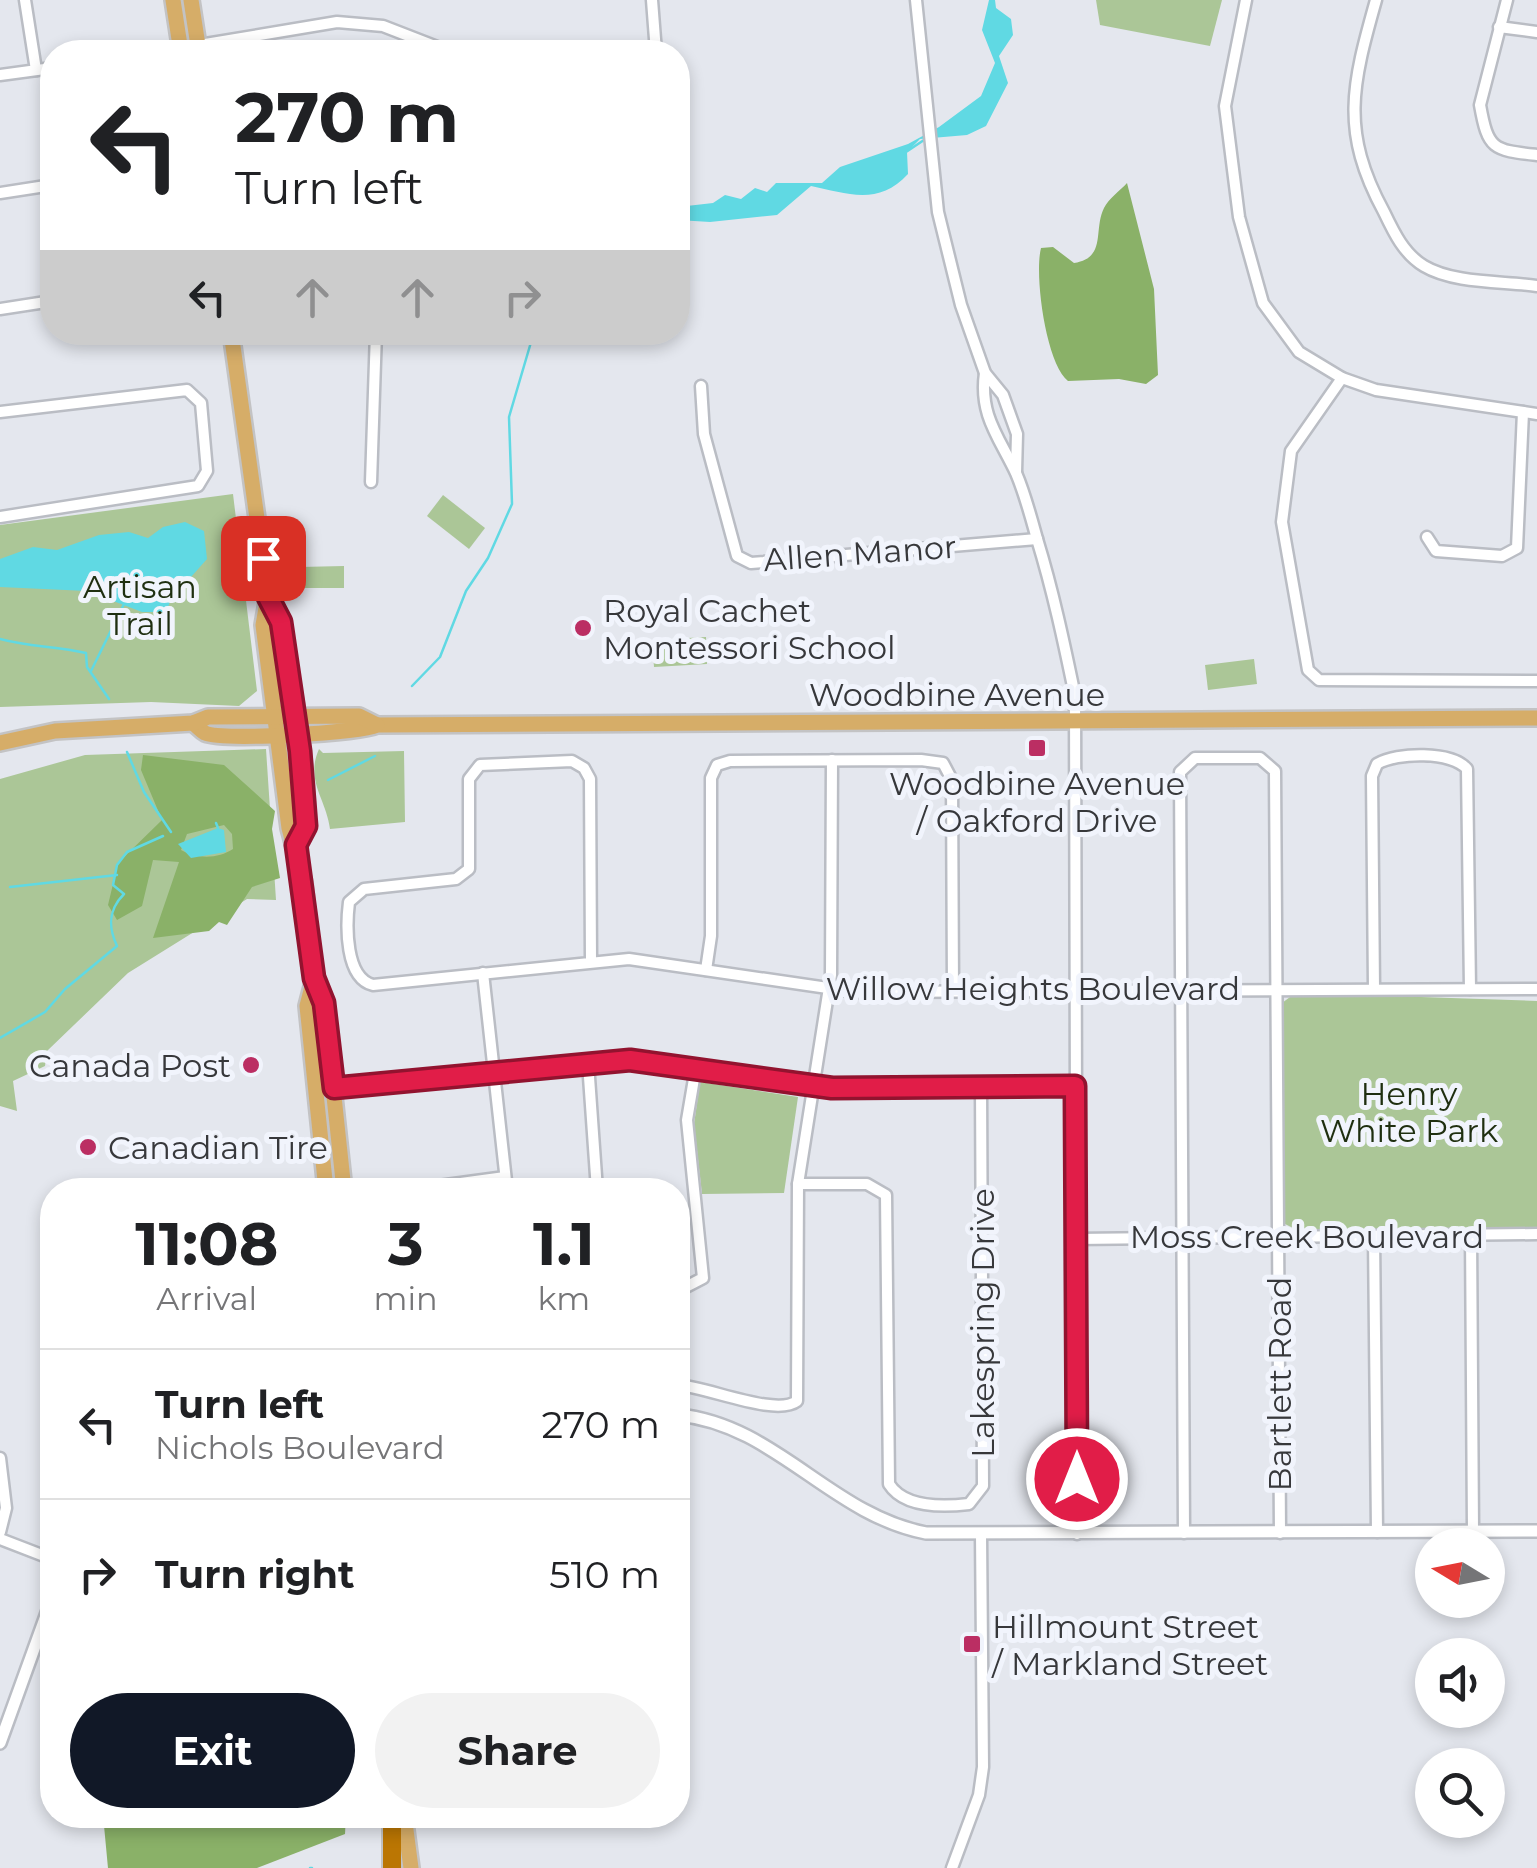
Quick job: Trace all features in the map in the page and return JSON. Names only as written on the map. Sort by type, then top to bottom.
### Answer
[{"type":"highway","points":[[392,1828],[392,1868]]},
{"type":"main road","points":[[173,0],[178,40]]},
{"type":"main road","points":[[190,0],[196,40]]},
{"type":"main road","points":[[233,345],[268,597],[264,625],[289,828],[296,845],[314,978],[324,1003],[343,1178]]},
{"type":"main road","points":[[268,597],[281,622],[296,725],[306,826],[296,845]]},
{"type":"main road","name":"Woodbine Avenue","points":[[0,743],[55,730],[193,723],[208,717],[275,716],[296,725],[358,733],[377,725],[1537,718]]},
{"type":"main road","name":"Woodbine Avenue","points":[[193,723],[206,734],[278,734],[296,725]]},
{"type":"main road","points":[[314,978],[307,1006],[325,1178]]},
{"type":"main road","points":[[406,1828],[411,1868]]},
{"type":"street","points":[[25,0],[36,70]]},
{"type":"street","points":[[652,0],[655,40]]},
{"type":"street","points":[[916,0],[938,212],[961,306],[986,373],[1003,395],[1016,434],[1016,473]]},
{"type":"street","points":[[1246,0],[1225,106],[1239,218],[1263,303],[1300,352],[1342,378],[1376,390],[1537,414]]},
{"type":"street","points":[[1376,0],[1355,74],[1352,104],[1361,171],[1402,248],[1426,268],[1537,286]]},
{"type":"street","points":[[1507,0],[1480,105],[1482,120],[1490,144],[1500,151],[1537,155]]},
{"type":"street","points":[[248,40],[337,22],[383,26],[419,40]]},
{"type":"street","points":[[1499,27],[1537,32]]},
{"type":"street","points":[[0,75],[40,70]]},
{"type":"street","points":[[0,193],[40,187]]},
{"type":"street","points":[[0,309],[40,303]]},
{"type":"street","points":[[371,482],[376,345]]},
{"type":"street","points":[[986,373],[982,397],[990,428],[1016,473],[1065,636],[1077,722],[1077,1534]]},
{"type":"street","points":[[1342,378],[1291,451],[1282,522],[1308,670],[1319,680],[1537,681]]},
{"type":"street","name":"Allen Manor","points":[[700,386],[704,434],[737,556],[752,563],[1037,538]]},
{"type":"street","points":[[0,412],[195,392],[201,403],[207,471],[198,486],[0,517]]},
{"type":"street","points":[[1427,537],[1436,550],[1502,556],[1516,548],[1523,412]]},
{"type":"street","name":"Bartlett Road","points":[[1180,991],[1180,772],[1195,758],[1260,758],[1276,771],[1280,1532]]},
{"type":"street","points":[[1374,989],[1372,776],[1378,764],[1390,758],[1453,758],[1467,769],[1470,989]]},
{"type":"street","points":[[690,1386],[719,1390],[776,1409],[796,1401],[798,1184],[828,990],[832,760]]},
{"type":"street","points":[[706,970],[711,936],[711,778],[717,765],[921,760],[943,763],[948,770],[953,991]]},
{"type":"street","name":"Willow Heights Boulevard","points":[[591,961],[588,774],[572,762],[488,762],[474,769],[470,779],[471,862],[463,875],[364,890],[352,896],[348,909],[356,975],[373,985],[591,961],[640,960],[828,990],[1537,988]]},
{"type":"street","points":[[484,973],[505,1176],[491,1178]]},
{"type":"street","points":[[1180,991],[1184,1533]]},
{"type":"street","points":[[316,1088],[640,1060],[813,1085],[1075,1086]]},
{"type":"street","points":[[588,1063],[597,1178]]},
{"type":"street","points":[[690,1285],[703,1278],[688,1120],[696,1067]]},
{"type":"street","name":"Lakespring Drive","points":[[798,1184],[867,1184],[886,1195],[888,1484],[897,1495],[923,1503],[969,1504],[982,1486],[981,1087]]},
{"type":"street","points":[[1471,1234],[1473,1528]]},
{"type":"street","name":"Moss Creek Boulevard","points":[[1076,1238],[1537,1234]]},
{"type":"street","points":[[1374,1236],[1377,1532]]},
{"type":"street","points":[[690,1418],[716,1421],[760,1440],[855,1508],[926,1534],[1415,1532]]},
{"type":"street","points":[[0,1458],[6,1508],[0,1532]]},
{"type":"street","points":[[1505,1531],[1537,1531]]},
{"type":"street","points":[[952,1868],[976,1805],[983,1767],[981,1534]]},
{"type":"street","points":[[0,1540],[40,1555]]},
{"type":"street","points":[[0,1742],[40,1633]]},
{"type":"green space","points":[[1096,0],[1222,0],[1210,46],[1100,25]]},
{"type":"green space","points":[[1127,183],[1154,289],[1158,375],[1146,384],[1119,379],[1068,381],[1060,372],[1048,339],[1039,278],[1041,248],[1053,247],[1074,263],[1091,255],[1104,208]]},
{"type":"green space","name":"Artisan Trail","points":[[233,494],[257,691],[239,706],[151,702],[0,707],[0,525]]},
{"type":"green space","points":[[443,495],[485,528],[469,549],[427,516]]},
{"type":"green space","points":[[344,566],[344,588],[300,588],[300,567]]},
{"type":"green space","points":[[706,637],[707,664],[654,667],[652,640]]},
{"type":"green space","points":[[1254,659],[1257,684],[1208,690],[1205,665]]},
{"type":"green space","points":[[266,749],[276,900],[247,899],[128,973],[47,1051],[45,1066],[13,1081],[17,1111],[0,1106],[0,779],[85,755]]},
{"type":"green space","points":[[319,749],[323,753],[404,751],[405,822],[330,829],[315,780]]},
{"type":"green space","points":[[143,755],[224,765],[275,811],[272,829],[280,878],[252,887],[227,925],[219,922],[209,931],[153,938],[179,862],[153,860],[142,906],[117,920],[108,905],[118,863],[162,820],[141,770]],"holes":[[[224,825],[232,834],[233,849],[221,855],[201,856],[181,850],[187,834]]]},
{"type":"green space","name":"Henry White Park","points":[[1388,992],[1391,996],[1537,1001],[1537,1227],[1359,1232],[1293,1228],[1285,1224],[1282,1003],[1290,997]]},
{"type":"green space","points":[[700,1082],[798,1097],[784,1193],[702,1194],[694,1124]]},
{"type":"green space","points":[[104,1828],[345,1828],[345,1834],[257,1868],[108,1868]]},
{"type":"water","points":[[989,0],[995,0],[996,8],[1011,19],[1013,35],[999,56],[1008,83],[986,126],[967,135],[920,139],[907,152],[908,174],[885,191],[861,195],[811,186],[777,215],[690,221],[690,206],[713,203],[725,195],[741,199],[755,188],[767,192],[776,183],[822,183],[840,167],[908,144],[939,127],[981,96],[995,63],[982,30]]},
{"type":"water","points":[[185,522],[204,531],[207,559],[191,577],[174,584],[169,605],[163,612],[142,612],[87,591],[0,587],[0,559],[33,547],[57,550],[99,535],[129,532],[148,538],[163,527]]},
{"type":"water","points":[[218,828],[224,830],[226,852],[191,858],[178,844]]},
{"type":"waterway","points":[[906,152],[924,140]]},
{"type":"waterway","points":[[412,686],[440,657],[466,591],[488,558],[512,504],[509,417],[530,345]]},
{"type":"waterway","points":[[91,671],[124,604]]},
{"type":"waterway","points":[[0,639],[86,653],[87,667],[109,699]]},
{"type":"waterway","points":[[127,752],[144,792],[171,832]]},
{"type":"waterway","points":[[328,780],[375,756]]},
{"type":"waterway","points":[[216,823],[218,828]]},
{"type":"waterway","points":[[0,1038],[45,1012],[65,989],[117,946],[111,919],[124,894],[113,885],[117,865],[127,852],[163,836]]},
{"type":"waterway","points":[[10,887],[117,875]]},
{"type":"place","name":"Royal Cachet Montessori School","points":[[583,628]]},
{"type":"place","name":"Woodbine Avenue / Oakford Drive","points":[[1037,748]]},
{"type":"place","name":"Canada Post","points":[[251,1065]]},
{"type":"place","name":"Canadian Tire","points":[[88,1147]]},
{"type":"place","name":"Hillmount Street / Markland Street","points":[[972,1644]]},
{"type":"route","points":[[263,558],[268,597],[281,622],[300,751],[306,826],[296,845],[314,978],[324,1003],[334,1088],[630,1060],[832,1088],[1075,1086],[1077,1479]]}]
